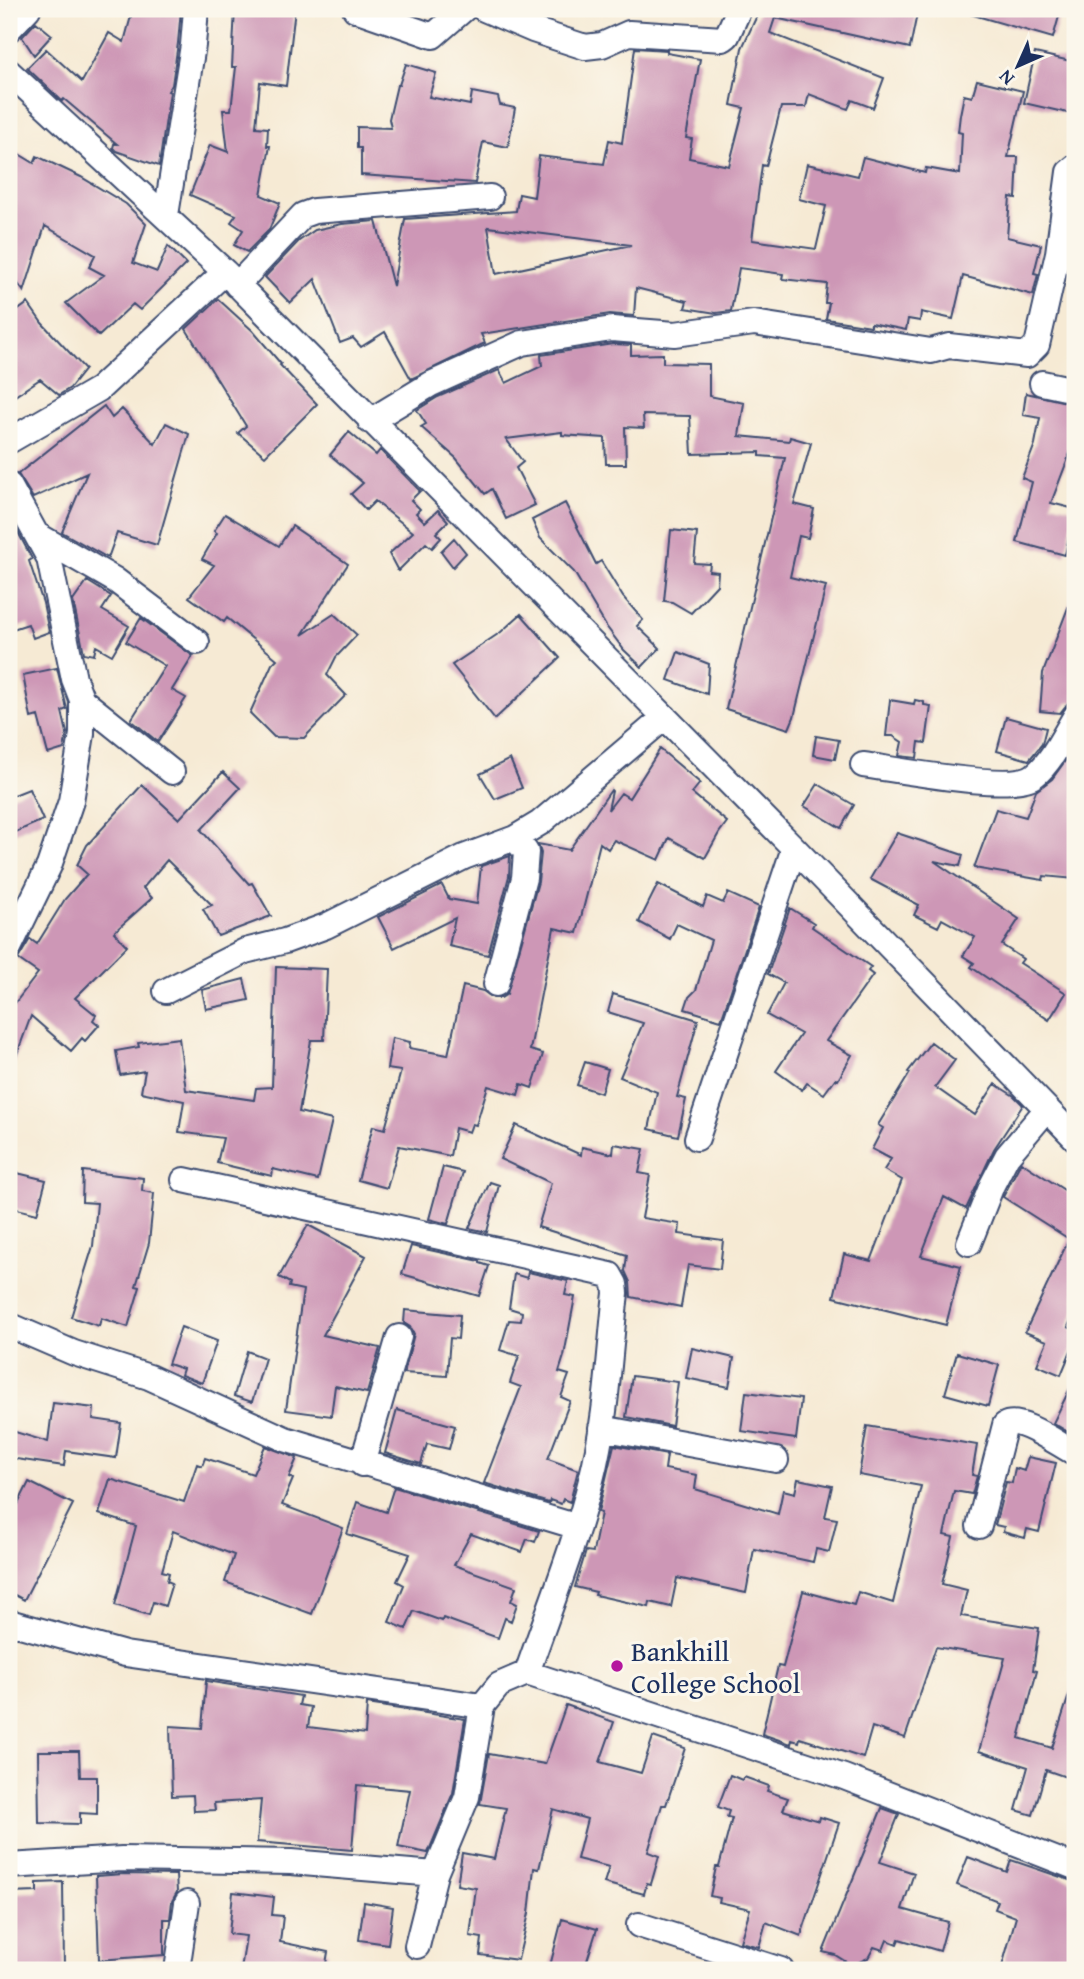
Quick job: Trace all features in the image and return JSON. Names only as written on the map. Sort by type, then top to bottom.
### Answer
[{"type":"street","points":[[9,29],[27,9]]},
{"type":"street","points":[[166,215],[193,46],[196,9]]},
{"type":"street","points":[[355,9],[433,36],[464,9]]},
{"type":"street","points":[[484,9],[533,30],[593,47],[629,33],[723,39],[739,9]]},
{"type":"street","points":[[9,72],[166,215],[231,279],[794,848],[1075,1138]]},
{"type":"street","points":[[370,421],[431,384],[522,343],[612,329],[675,334],[754,323],[931,351],[949,346],[1027,355],[1037,345],[1058,253],[1069,172],[1075,167]]},
{"type":"street","points":[[9,441],[99,389],[303,215],[314,211],[490,197]]},
{"type":"street","points":[[1042,383],[1075,390]]},
{"type":"street","points":[[9,485],[49,558],[74,679],[82,700],[82,734],[71,801],[50,866],[9,948]]},
{"type":"street","points":[[37,535],[115,580],[197,642]]},
{"type":"street","points":[[82,700],[172,772]]},
{"type":"street","points":[[863,765],[982,782],[1027,779],[1034,776],[1045,764],[1075,717]]},
{"type":"street","points":[[166,991],[245,951],[285,941],[326,926],[464,857],[515,838],[540,823],[665,718]]},
{"type":"street","points":[[496,984],[524,878],[526,852],[515,838]]},
{"type":"street","points":[[697,1139],[794,848]]},
{"type":"street","points":[[969,1242],[1007,1156],[1047,1109]]},
{"type":"street","points":[[184,1180],[610,1275],[616,1293],[601,1428],[592,1477],[578,1527],[527,1673]]},
{"type":"street","points":[[9,1325],[74,1353],[149,1377],[285,1439],[578,1527]]},
{"type":"street","points":[[362,1464],[398,1338]]},
{"type":"street","points":[[979,1526],[1004,1425],[1010,1422],[1022,1423],[1075,1454]]},
{"type":"street","points":[[601,1428],[776,1460]]},
{"type":"street","points":[[9,1622],[125,1654],[482,1706]]},
{"type":"street","points":[[417,1946],[435,1874],[467,1797],[482,1706],[499,1685],[527,1673],[844,1777],[1075,1867]]},
{"type":"street","points":[[9,1866],[122,1859],[278,1861],[435,1874]]},
{"type":"street","points":[[177,1970],[187,1903]]},
{"type":"street","points":[[639,1925],[780,1970]]},
{"type":"building","points":[[133,9],[181,9],[159,166],[116,151],[113,148],[114,144],[117,144],[64,99],[62,101],[27,68],[46,49],[82,82],[109,33],[124,42]]},
{"type":"building","points":[[235,9],[295,9],[286,86],[260,82],[256,127],[268,128],[267,146],[270,146],[261,195],[280,203],[269,230],[247,252],[234,245],[243,230],[231,222],[236,215],[190,195],[210,145],[228,152],[223,110],[231,110],[236,67],[232,67]]},
{"type":"building","points":[[760,9],[918,9],[910,48],[775,18],[770,33],[884,78],[873,108],[852,100],[848,109],[809,94],[806,107],[781,107],[766,166],[762,165],[752,240],[816,249],[826,206],[799,199],[807,164],[858,176],[863,157],[925,173],[926,168],[960,174],[962,133],[958,132],[964,95],[972,97],[977,80],[1023,91],[1008,157],[1018,157],[1016,198],[1010,197],[1007,237],[1041,245],[1034,273],[1038,274],[1033,295],[963,276],[953,319],[921,312],[920,321],[908,319],[906,330],[871,323],[871,326],[826,319],[829,303],[825,303],[827,284],[782,279],[783,274],[739,268],[731,311],[716,313],[685,308],[687,301],[636,288],[634,316],[610,314],[481,334],[485,343],[411,379],[385,332],[361,347],[353,338],[340,343],[315,279],[290,303],[265,277],[299,241],[315,230],[376,221],[393,286],[405,219],[516,211],[519,194],[534,197],[539,156],[604,164],[609,140],[622,143],[635,48],[667,50],[667,53],[700,59],[686,138],[692,139],[689,158],[729,166],[744,108],[731,105],[742,48]],"holes":[[[488,227],[631,245],[496,274]]]},
{"type":"building","points":[[971,9],[1061,9],[1053,38],[970,14]]},
{"type":"building","points":[[36,22],[52,35],[34,55],[22,37]]},
{"type":"building","points":[[1035,53],[1075,62],[1075,100],[1072,114],[1024,103]]},
{"type":"building","points":[[406,64],[436,73],[429,97],[470,105],[472,92],[498,97],[500,105],[515,108],[508,147],[483,142],[475,183],[361,175],[361,148],[357,148],[357,127],[391,128],[389,119],[397,85]]},
{"type":"building","points":[[9,148],[34,163],[37,156],[81,177],[126,204],[146,224],[133,263],[157,272],[168,246],[186,264],[140,310],[133,304],[99,336],[66,303],[104,275],[89,267],[95,255],[45,226],[24,292],[9,271]]},
{"type":"building","points":[[218,299],[253,331],[280,365],[317,404],[265,456],[238,433],[246,426],[186,329]]},
{"type":"building","points":[[28,303],[42,323],[85,369],[70,388],[59,395],[40,379],[9,400],[9,317]]},
{"type":"building","points":[[613,344],[631,345],[631,355],[663,354],[663,363],[709,364],[709,396],[744,403],[739,436],[789,441],[790,437],[811,443],[794,504],[814,509],[808,538],[799,536],[790,577],[826,586],[789,729],[726,709],[785,458],[760,456],[760,452],[692,454],[690,416],[643,415],[644,428],[625,427],[626,464],[606,464],[605,438],[562,435],[562,432],[506,439],[523,462],[516,468],[535,505],[506,519],[492,489],[485,494],[456,458],[421,427],[426,424],[417,410],[438,397],[499,370],[506,383],[542,366],[541,355]]},
{"type":"building","points":[[1026,393],[1075,404],[1075,449],[1072,448],[1051,503],[1075,509],[1065,555],[1017,542],[1032,482],[1022,478],[1035,444],[1040,418],[1023,415]]},
{"type":"building","points":[[104,406],[112,418],[122,409],[155,444],[166,423],[189,434],[157,545],[117,533],[108,558],[62,532],[87,473],[33,498],[18,474]]},
{"type":"building","points":[[349,432],[376,455],[380,450],[420,491],[411,500],[420,509],[416,513],[425,522],[438,510],[448,521],[436,533],[441,538],[432,548],[426,543],[398,571],[389,554],[413,532],[375,501],[366,510],[351,494],[363,483],[330,455]]},
{"type":"building","points":[[565,503],[596,564],[601,561],[623,597],[643,620],[637,626],[660,648],[642,667],[624,650],[606,626],[574,572],[540,538],[532,520]]},
{"type":"building","points":[[225,514],[279,546],[292,526],[348,564],[302,635],[334,614],[357,635],[336,657],[327,675],[346,695],[304,738],[274,737],[250,713],[272,664],[277,659],[227,618],[224,622],[189,597],[214,565],[202,559]]},
{"type":"building","points":[[9,515],[32,559],[29,561],[49,632],[33,638],[28,624],[13,629],[9,616]]},
{"type":"building","points":[[671,530],[697,533],[694,563],[710,564],[709,571],[718,572],[717,585],[691,613],[672,602],[664,601]]},
{"type":"building","points":[[454,538],[466,553],[453,567],[441,551]]},
{"type":"building","points":[[87,581],[111,596],[102,610],[129,626],[112,655],[96,646],[94,655],[84,653],[73,601]]},
{"type":"building","points":[[1074,592],[1075,702],[1068,703],[1060,713],[1040,711],[1043,673]]},
{"type":"building","points":[[521,614],[560,658],[495,719],[452,665],[501,632]]},
{"type":"building","points":[[141,618],[193,656],[172,690],[186,698],[158,742],[131,720],[165,666],[126,642]]},
{"type":"building","points":[[678,652],[709,664],[707,694],[668,680]]},
{"type":"building","points":[[57,668],[67,709],[62,711],[67,733],[64,749],[48,754],[38,716],[31,718],[23,675]]},
{"type":"building","points":[[890,700],[914,704],[915,700],[931,706],[926,743],[919,742],[917,758],[899,756],[902,742],[893,736],[886,736]]},
{"type":"building","points":[[1006,717],[1046,728],[1042,744],[1029,760],[997,751]]},
{"type":"building","points":[[816,736],[839,740],[835,759],[813,755]]},
{"type":"building","points":[[660,749],[700,783],[692,793],[727,822],[705,858],[669,838],[659,860],[614,840],[608,849],[600,843],[577,933],[554,928],[530,1050],[543,1054],[532,1088],[521,1084],[518,1095],[488,1086],[476,1125],[472,1124],[469,1132],[455,1128],[450,1156],[399,1146],[387,1188],[358,1180],[373,1126],[385,1129],[401,1071],[387,1069],[392,1038],[410,1042],[409,1048],[448,1055],[463,986],[483,991],[493,998],[501,998],[507,994],[538,882],[541,853],[538,844],[569,850],[611,790],[608,810],[621,793],[629,798]]},
{"type":"building","points":[[1073,750],[1075,879],[1044,876],[1043,880],[974,868],[996,809],[1026,817],[1036,791],[1052,779]]},
{"type":"building","points":[[510,759],[522,788],[495,799],[480,774]]},
{"type":"building","points":[[223,772],[240,788],[201,830],[249,884],[252,883],[271,916],[218,936],[203,909],[212,905],[167,860],[143,888],[152,898],[114,932],[127,946],[75,998],[96,1015],[93,1020],[99,1025],[85,1041],[82,1038],[71,1051],[31,1016],[9,1070],[9,1011],[38,973],[18,959],[30,939],[37,944],[65,899],[87,874],[77,865],[87,845],[142,785],[179,819]]},
{"type":"building","points":[[818,784],[854,805],[841,828],[804,806]]},
{"type":"building","points":[[29,789],[43,820],[9,835],[9,797]]},
{"type":"building","points":[[897,833],[963,855],[960,866],[934,861],[1019,919],[1002,945],[1023,959],[1020,963],[1066,993],[1049,1020],[971,967],[974,963],[963,956],[975,937],[942,919],[938,927],[914,915],[919,905],[870,879]]},
{"type":"building","points":[[510,856],[509,876],[488,955],[449,946],[455,918],[394,948],[378,917],[442,885],[449,899],[477,904],[481,866]]},
{"type":"building","points":[[658,884],[703,907],[707,896],[723,903],[728,893],[759,907],[721,1020],[685,1009],[689,997],[696,990],[711,940],[677,924],[670,939],[639,922]]},
{"type":"building","points":[[790,908],[814,923],[812,927],[871,967],[868,971],[873,975],[826,1041],[852,1055],[838,1080],[835,1079],[824,1094],[807,1083],[802,1090],[776,1071],[801,1034],[767,1015],[784,983],[768,974]]},
{"type":"building","points":[[276,967],[327,969],[324,1040],[311,1040],[299,1112],[332,1120],[318,1180],[273,1169],[272,1176],[217,1163],[223,1138],[179,1132],[184,1101],[141,1092],[145,1071],[120,1075],[116,1051],[139,1047],[138,1043],[179,1038],[186,1090],[254,1100],[256,1088],[272,1087]]},
{"type":"building","points":[[244,979],[249,1000],[206,1009],[202,990]]},
{"type":"building","points":[[613,994],[698,1020],[677,1097],[686,1099],[678,1136],[649,1129],[657,1092],[620,1077],[643,1023],[608,1012]]},
{"type":"building","points":[[931,1042],[955,1060],[935,1087],[975,1115],[995,1084],[1023,1105],[994,1149],[966,1209],[944,1197],[921,1256],[961,1266],[946,1325],[834,1297],[844,1254],[871,1261],[902,1180],[884,1170],[891,1159],[872,1149],[883,1128],[878,1125],[910,1073],[908,1072]]},
{"type":"building","points":[[585,1062],[608,1069],[601,1093],[577,1085]]},
{"type":"building","points":[[516,1125],[581,1155],[582,1147],[613,1154],[614,1144],[644,1149],[639,1173],[650,1175],[642,1218],[680,1224],[679,1234],[723,1240],[720,1269],[688,1265],[681,1307],[631,1297],[630,1282],[625,1271],[627,1255],[538,1227],[551,1183],[500,1159]]},
{"type":"building","points":[[1021,1162],[1075,1197],[1075,1310],[1068,1327],[1075,1330],[1075,1341],[1061,1375],[1037,1365],[1047,1341],[1025,1332],[1069,1239],[1003,1197]]},
{"type":"building","points":[[443,1167],[463,1172],[448,1224],[429,1219]]},
{"type":"building","points":[[9,1171],[46,1180],[37,1214],[9,1207]]},
{"type":"building","points":[[83,1171],[143,1178],[142,1191],[154,1193],[149,1243],[136,1286],[140,1287],[128,1327],[101,1318],[99,1326],[71,1317],[93,1246],[97,1203],[82,1202]]},
{"type":"building","points":[[490,1182],[499,1185],[487,1232],[469,1228]]},
{"type":"building","points":[[308,1225],[366,1256],[323,1335],[380,1348],[367,1393],[335,1386],[331,1416],[286,1410],[303,1290],[289,1287],[290,1283],[279,1277]]},
{"type":"building","points":[[411,1246],[480,1261],[489,1266],[479,1296],[402,1274]]},
{"type":"building","points":[[528,1272],[568,1281],[565,1295],[575,1297],[559,1372],[569,1375],[561,1397],[570,1401],[548,1459],[578,1470],[570,1502],[563,1499],[561,1504],[550,1500],[549,1503],[484,1483],[521,1387],[510,1383],[519,1356],[500,1350],[509,1320],[521,1321],[522,1312],[509,1308],[514,1274],[527,1278]]},
{"type":"building","points":[[405,1310],[460,1315],[458,1339],[450,1338],[447,1376],[404,1373],[414,1334],[404,1323]]},
{"type":"building","points":[[181,1327],[217,1341],[202,1383],[181,1375],[183,1369],[168,1364]]},
{"type":"building","points":[[692,1348],[734,1358],[729,1387],[686,1378]]},
{"type":"building","points":[[247,1351],[265,1358],[252,1402],[234,1396]]},
{"type":"building","points":[[957,1353],[999,1365],[988,1406],[945,1394]]},
{"type":"building","points":[[632,1376],[678,1382],[672,1426],[626,1417]]},
{"type":"building","points":[[1075,1378],[1075,1436],[1053,1423]]},
{"type":"building","points":[[746,1392],[801,1399],[796,1439],[741,1431]]},
{"type":"building","points":[[53,1403],[94,1408],[93,1419],[121,1423],[116,1458],[66,1451],[64,1466],[9,1458],[9,1430],[48,1442]]},
{"type":"building","points":[[397,1410],[455,1426],[449,1449],[427,1444],[421,1464],[385,1453]]},
{"type":"building","points":[[867,1426],[977,1445],[972,1475],[977,1476],[972,1494],[954,1491],[944,1535],[953,1537],[942,1584],[967,1590],[961,1616],[1039,1628],[1033,1670],[1037,1671],[1019,1738],[1052,1748],[1071,1689],[1075,1690],[1075,1780],[1046,1770],[1033,1815],[1016,1810],[1028,1767],[979,1751],[1005,1658],[936,1647],[905,1738],[872,1727],[863,1758],[800,1738],[799,1742],[792,1740],[791,1744],[762,1734],[778,1666],[783,1667],[803,1591],[854,1605],[858,1592],[893,1603],[921,1486],[859,1475]]},
{"type":"building","points":[[614,1445],[667,1455],[665,1469],[697,1475],[695,1489],[778,1514],[783,1490],[795,1493],[798,1479],[832,1486],[825,1517],[837,1519],[829,1552],[816,1549],[813,1562],[754,1549],[746,1593],[677,1578],[671,1607],[650,1602],[649,1607],[595,1595],[596,1592],[575,1587],[586,1551],[593,1552],[601,1513],[598,1512]]},
{"type":"building","points":[[265,1446],[297,1458],[289,1477],[293,1479],[282,1505],[343,1528],[312,1614],[225,1582],[234,1555],[173,1531],[162,1571],[169,1573],[167,1581],[172,1583],[165,1606],[153,1602],[149,1615],[115,1605],[136,1526],[99,1514],[110,1479],[184,1502],[197,1464],[202,1466],[205,1458],[253,1474]]},
{"type":"building","points":[[1028,1457],[1056,1463],[1039,1532],[1027,1529],[1025,1538],[1003,1532],[1004,1527],[995,1525],[1006,1482],[1012,1483],[1015,1468],[1024,1471]]},
{"type":"building","points":[[29,1482],[73,1504],[24,1600],[9,1592],[9,1522]]},
{"type":"building","points":[[394,1487],[539,1531],[535,1542],[527,1539],[522,1552],[471,1534],[454,1565],[516,1587],[511,1601],[517,1604],[511,1621],[505,1618],[498,1638],[443,1618],[442,1621],[414,1611],[406,1629],[389,1622],[404,1585],[397,1581],[410,1554],[347,1534],[357,1502],[386,1512]]},
{"type":"building","points":[[206,1681],[301,1696],[299,1705],[311,1707],[308,1727],[365,1734],[367,1704],[465,1719],[453,1793],[428,1853],[398,1847],[410,1790],[357,1785],[352,1850],[257,1842],[261,1800],[214,1803],[215,1810],[194,1811],[193,1795],[172,1796],[170,1726],[202,1728]]},
{"type":"building","points":[[566,1705],[614,1722],[600,1762],[641,1773],[653,1737],[685,1748],[666,1805],[662,1805],[648,1852],[659,1856],[651,1884],[647,1883],[644,1894],[604,1883],[609,1867],[577,1859],[587,1819],[553,1809],[539,1869],[534,1868],[529,1913],[518,1960],[480,1955],[482,1938],[470,1936],[476,1888],[457,1885],[462,1853],[494,1859],[506,1808],[480,1804],[489,1754],[545,1764]]},
{"type":"building","points":[[38,1751],[79,1751],[80,1777],[97,1777],[97,1814],[80,1813],[80,1824],[39,1823]]},
{"type":"building","points":[[730,1775],[769,1786],[767,1791],[788,1798],[783,1810],[819,1821],[820,1817],[839,1823],[801,1936],[766,1922],[759,1947],[740,1942],[750,1909],[719,1902],[720,1898],[710,1896],[732,1818],[727,1817],[729,1811],[718,1807]]},
{"type":"building","points":[[882,1808],[899,1814],[880,1862],[914,1873],[902,1909],[948,1922],[940,1951],[899,1939],[897,1944],[887,1940],[883,1950],[874,1947],[868,1958],[855,1964],[848,1963],[823,1952]]},
{"type":"building","points":[[968,1857],[1007,1872],[1011,1860],[1075,1882],[1075,1970],[1001,1970],[1016,1917],[995,1909],[998,1901],[957,1885]]},
{"type":"building","points":[[176,1875],[177,1892],[172,1901],[170,1919],[164,1919],[164,1955],[99,1960],[96,1876]]},
{"type":"building","points":[[63,1882],[64,1970],[9,1970],[9,1893],[37,1892],[37,1883]]},
{"type":"building","points":[[233,1892],[274,1897],[272,1915],[283,1916],[280,1942],[328,1952],[325,1970],[241,1970],[246,1936],[229,1934]]},
{"type":"building","points":[[364,1902],[393,1907],[388,1944],[359,1940]]},
{"type":"building","points":[[562,1919],[597,1929],[584,1970],[549,1970]]},
{"type":"place","name":"Bankhill College School","points":[[617,1666]]}]
